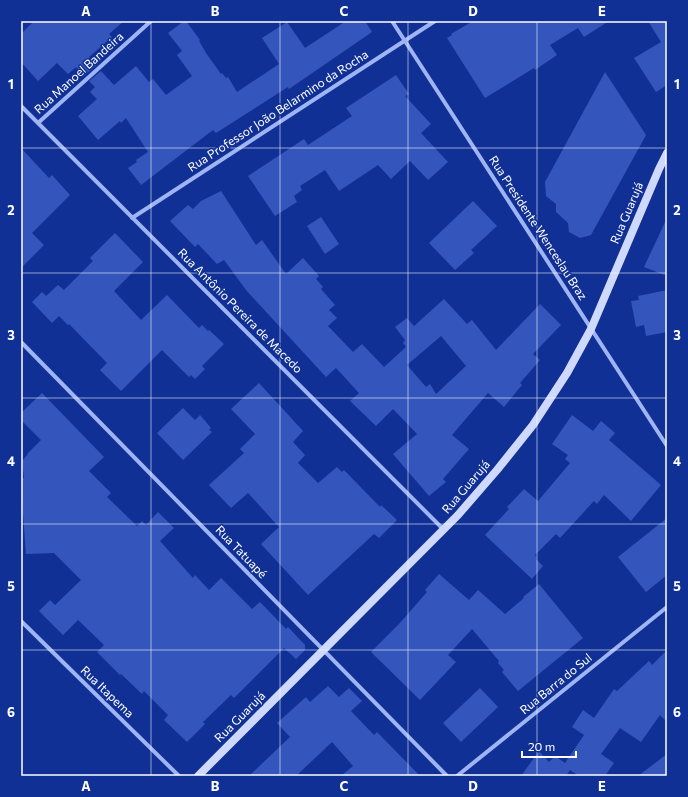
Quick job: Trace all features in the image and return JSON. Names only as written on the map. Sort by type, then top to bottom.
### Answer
[{"type":"street","name":"Rua Manoel Bandeira","points":[[38,123],[151,21]]},
{"type":"street","name":"Rua Presidente Wenceslau Braz","points":[[392,21],[667,446]]},
{"type":"street","name":"Rua Professor João Belarmino da Rocha","points":[[132,218],[435,21]]},
{"type":"street","name":"Rua Antônio Pereira de Macedo","points":[[21,106],[444,530]]},
{"type":"street","name":"Rua Guarujá","points":[[198,776],[444,530],[497,470],[533,425],[567,373],[591,329],[667,153]]},
{"type":"street","name":"Rua Tatuapé","points":[[21,342],[447,776]]},
{"type":"street","name":"Rua Barra do Sul","points":[[457,776],[667,607]]},
{"type":"street","name":"Rua Itapema","points":[[21,621],[179,776]]},
{"type":"building","points":[[34,21],[124,21],[109,34],[112,37],[89,57],[96,65],[84,76],[76,67],[68,74],[57,63],[38,81],[21,62],[21,34]]},
{"type":"building","points":[[186,21],[200,40],[199,41],[206,53],[221,74],[222,73],[226,78],[228,77],[237,92],[279,64],[262,38],[287,22],[305,48],[346,21],[365,21],[372,32],[289,89],[288,87],[216,133],[213,130],[141,185],[128,168],[137,162],[136,160],[148,152],[126,118],[121,123],[120,121],[98,140],[78,116],[97,99],[90,92],[95,87],[89,81],[101,71],[114,85],[136,66],[149,82],[153,79],[166,95],[192,76],[177,55],[182,51],[168,33]]},
{"type":"building","points":[[473,21],[609,21],[584,37],[578,28],[550,45],[557,55],[535,70],[534,68],[485,98],[447,38]]},
{"type":"building","points":[[648,21],[667,21],[667,85],[656,92],[634,58],[661,42]]},
{"type":"building","points":[[605,72],[646,135],[591,235],[580,238],[569,232],[568,223],[556,212],[556,204],[546,196],[545,182]]},
{"type":"building","points":[[396,75],[409,94],[405,96],[431,124],[421,133],[448,162],[428,180],[410,161],[391,179],[378,165],[339,191],[325,170],[300,186],[302,190],[294,196],[297,202],[275,216],[248,176],[304,139],[308,145],[352,116],[346,108]]},
{"type":"building","points":[[21,148],[49,178],[52,175],[70,195],[32,233],[44,245],[21,268]]},
{"type":"building","points":[[221,191],[256,245],[262,240],[286,274],[303,258],[319,276],[316,279],[323,287],[321,289],[335,305],[329,310],[337,318],[328,326],[353,352],[362,344],[384,367],[406,347],[403,343],[405,340],[395,327],[407,318],[414,326],[444,299],[467,324],[472,320],[496,350],[540,304],[561,325],[533,354],[540,360],[520,383],[522,385],[504,407],[488,393],[452,435],[469,449],[443,479],[446,482],[429,496],[393,454],[417,434],[393,409],[376,426],[350,401],[359,393],[336,368],[326,377],[246,290],[224,260],[217,264],[198,244],[195,247],[170,221],[188,205],[193,209],[201,201]],"holes":[[[441,336],[466,366],[436,394],[430,384],[426,387],[407,365]]]},
{"type":"building","points":[[473,201],[497,226],[471,250],[474,253],[455,270],[429,243]]},
{"type":"building","points":[[321,217],[339,244],[325,254],[307,226]]},
{"type":"building","points":[[667,218],[667,276],[644,267]]},
{"type":"building","points":[[115,233],[143,262],[114,291],[141,320],[167,295],[199,328],[202,325],[224,344],[202,366],[205,369],[195,379],[191,375],[189,377],[162,350],[121,391],[100,370],[107,363],[69,324],[68,325],[59,316],[52,323],[32,302],[42,292],[46,296],[58,285],[64,290],[93,261],[90,258]]},
{"type":"building","points":[[667,290],[667,332],[646,336],[644,325],[636,327],[631,301],[639,300],[638,296]]},
{"type":"building","points":[[259,383],[303,431],[293,442],[305,455],[298,463],[318,483],[337,467],[342,472],[344,470],[380,507],[381,505],[397,520],[379,538],[374,534],[308,595],[261,544],[279,527],[248,493],[231,508],[209,485],[244,453],[240,449],[255,434],[231,409]]},
{"type":"building","points":[[42,393],[104,457],[89,471],[111,493],[107,497],[137,526],[142,521],[146,525],[158,512],[174,528],[160,541],[193,578],[195,575],[209,590],[221,578],[252,609],[260,602],[286,629],[288,627],[305,645],[305,650],[296,659],[284,648],[234,698],[231,695],[203,722],[205,724],[187,742],[164,720],[168,715],[144,691],[142,694],[97,652],[104,645],[78,620],[63,635],[39,611],[50,600],[55,605],[81,580],[54,553],[26,554],[21,486],[21,478],[24,478],[22,461],[41,440],[21,420],[21,413]]},
{"type":"building","points":[[183,408],[195,420],[200,415],[211,428],[209,430],[212,432],[183,460],[157,433]]},
{"type":"building","points":[[572,415],[593,431],[601,421],[615,433],[609,440],[661,485],[631,521],[604,495],[597,504],[594,501],[560,538],[556,534],[535,555],[537,558],[536,559],[543,566],[532,579],[485,535],[509,509],[507,507],[524,489],[538,501],[570,463],[565,459],[568,455],[552,444]]},
{"type":"building","points":[[667,518],[667,575],[646,592],[618,557]]},
{"type":"building","points":[[439,574],[469,600],[478,590],[505,614],[539,584],[583,638],[518,691],[502,672],[504,670],[498,663],[499,661],[472,629],[448,655],[456,662],[420,700],[371,652],[399,624],[427,592],[425,590]]},
{"type":"building","points":[[667,650],[667,722],[660,715],[641,742],[620,728],[601,754],[614,763],[605,776],[579,776],[570,770],[566,776],[521,776],[539,751],[549,762],[555,756],[565,763],[584,735],[572,727],[583,710],[594,718],[614,689],[617,691],[649,661],[652,665]]},
{"type":"building","points":[[328,686],[339,697],[349,688],[362,701],[351,711],[374,735],[377,732],[420,776],[341,776],[353,766],[332,742],[296,776],[249,776],[290,737],[277,723],[306,697],[310,702]]},
{"type":"building","points":[[480,688],[498,707],[461,742],[443,723]]},
{"type":"building","points":[[667,754],[667,776],[638,776]]}]
